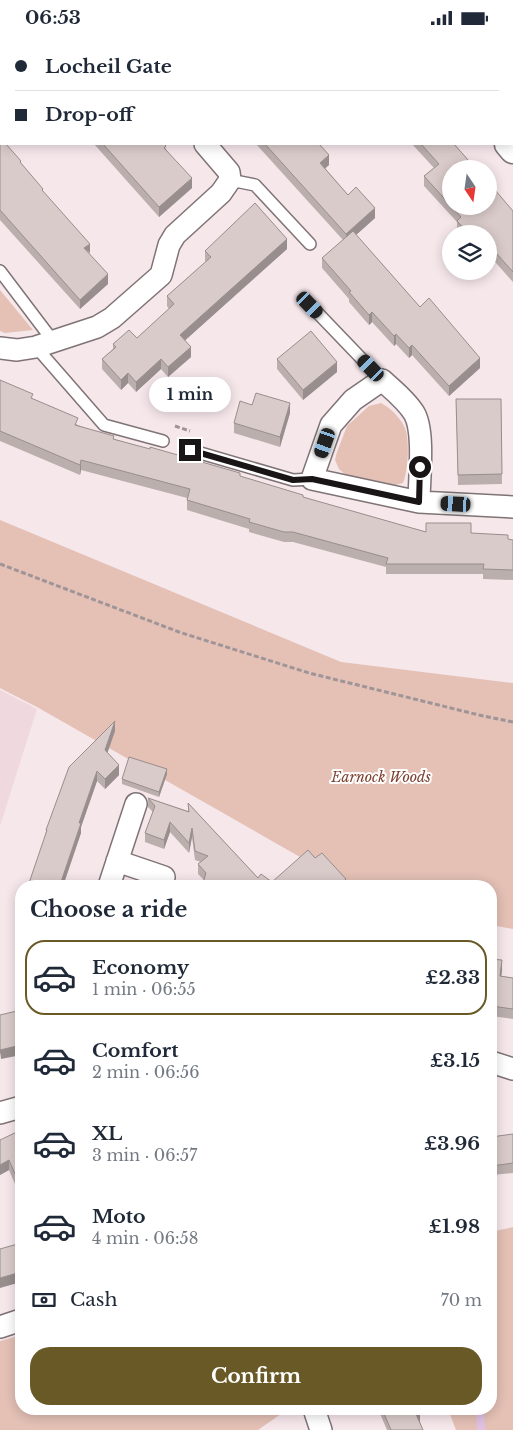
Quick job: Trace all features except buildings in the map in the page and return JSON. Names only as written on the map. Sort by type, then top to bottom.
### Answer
[{"type":"street","points":[[0,348],[17,349],[44,344],[97,327],[112,318],[161,275],[169,245],[175,235],[221,193],[230,180],[229,173],[205,145]]},
{"type":"street","points":[[419,502],[420,432],[415,415],[401,396],[382,380],[353,400],[332,425],[312,479],[419,502],[513,507]]},
{"type":"street","points":[[111,880],[136,804]]},
{"type":"street","points":[[117,861],[164,877]]},
{"type":"street","points":[[497,1064],[513,1069]]},
{"type":"street","points":[[0,1113],[15,1109]]},
{"type":"street","points":[[0,1327],[15,1322]]},
{"type":"street","points":[[316,1415],[321,1430]]},
{"type":"lane","points":[[230,180],[255,185],[310,244]]},
{"type":"lane","points":[[0,271],[44,344],[104,425],[163,441]]},
{"type":"lane","points":[[310,305],[382,380]]},
{"type":"lane","points":[[190,450],[293,480],[312,479]]},
{"type":"path","points":[[169,424],[196,433]]},
{"type":"path","points":[[0,564],[179,632],[291,667],[513,722]]},
{"type":"shaded area","points":[[0,690],[37,709],[0,826]]},
{"type":"green space","points":[[0,290],[33,330],[5,333],[0,331]]},
{"type":"green space","points":[[381,403],[398,417],[407,434],[408,456],[405,478],[403,483],[395,485],[348,477],[339,469],[335,460],[347,426],[369,406]]},
{"type":"green space","name":"Earnock Woods","points":[[0,520],[341,662],[513,683],[513,929],[497,926],[497,880],[340,880],[37,707],[0,688]]},
{"type":"green space","points":[[513,1227],[513,1430],[456,1430],[450,1415],[497,1415],[497,1231]]},
{"type":"green space","points":[[15,1337],[15,1415],[279,1415],[258,1430],[0,1430],[0,1341]]},
{"type":"waterway","points":[[480,1415],[481,1430]]},
{"type":"route","points":[[190,450],[293,480],[312,479],[419,502],[420,467]]}]
